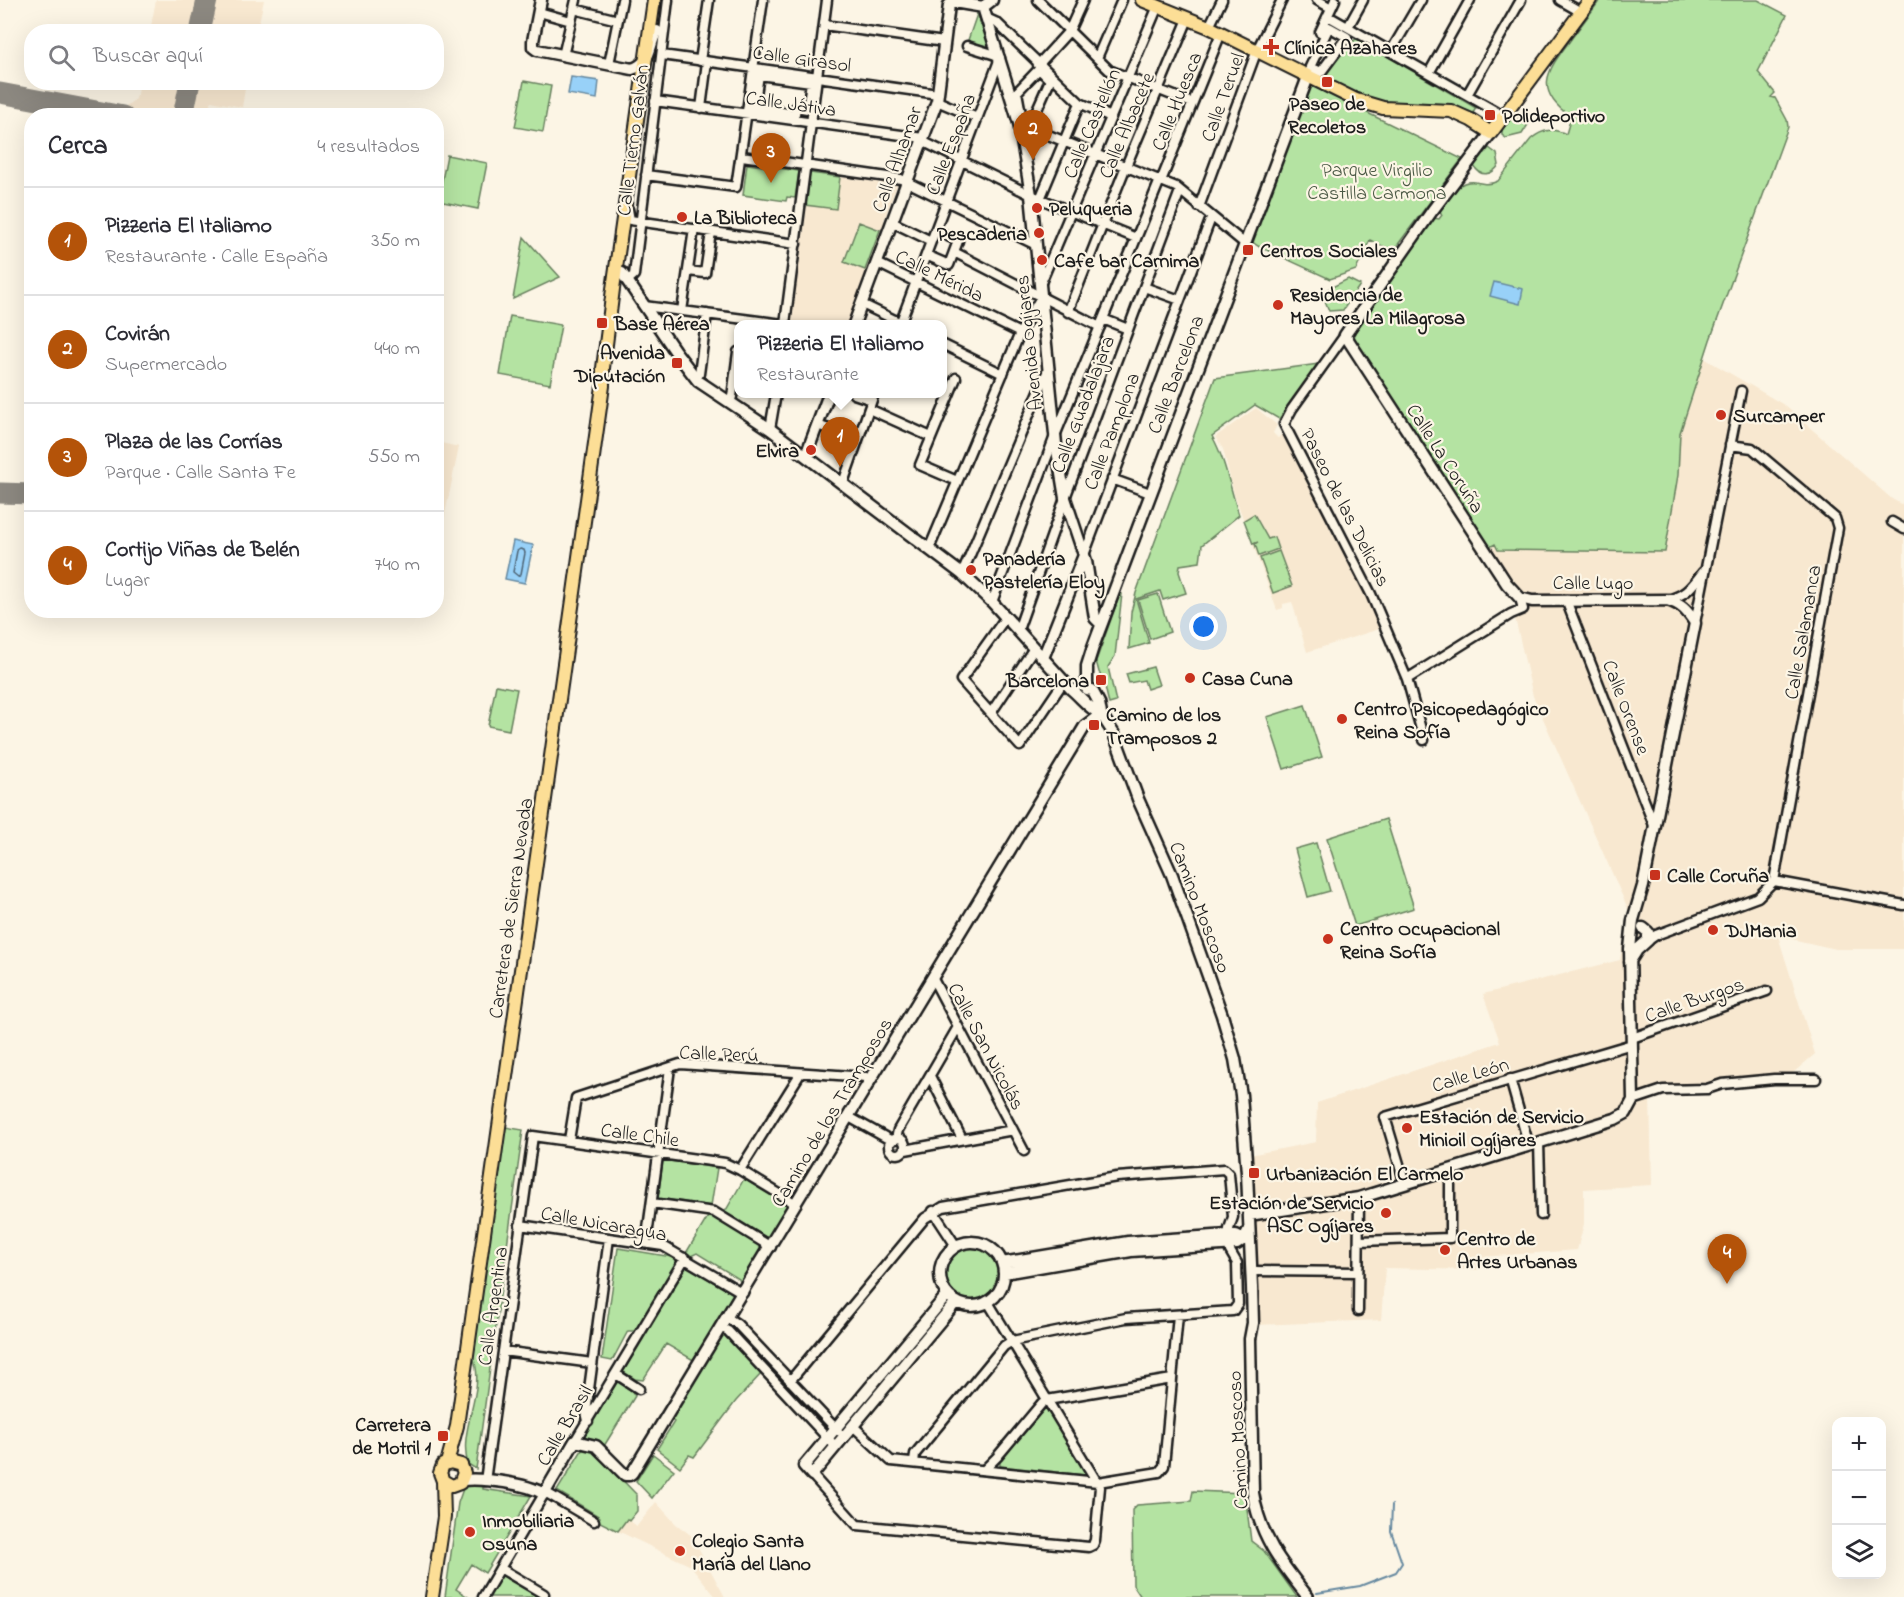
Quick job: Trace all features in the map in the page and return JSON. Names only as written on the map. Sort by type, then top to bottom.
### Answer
[{"type":"main road","name":"Calle Tierno Galván","points":[[622,276],[627,198],[654,0]]},
{"type":"main road","name":"Calle Tierno Galván","points":[[622,276],[636,221],[662,0]]},
{"type":"main road","points":[[1142,0],[1209,27],[1369,105],[1397,110],[1451,111],[1491,133],[1590,0]]},
{"type":"main road","name":"Carretera de Sierra Nevada","points":[[458,1472],[455,1436],[603,386],[603,368],[622,276]]},
{"type":"main road","points":[[444,1517],[443,1481],[440,1471],[458,1472]]},
{"type":"main road","points":[[443,1481],[449,1485],[458,1472]]},
{"type":"main road","points":[[432,1597],[444,1517],[458,1472]]},
{"type":"street","points":[[541,0],[533,47],[537,51],[632,69],[646,61]]},
{"type":"street","points":[[564,56],[576,0]]},
{"type":"street","name":"Calle Tierno Galván","points":[[609,64],[622,0]]},
{"type":"street","name":"Calle Tierno Galván","points":[[636,221],[646,175],[668,0]]},
{"type":"street","points":[[701,108],[709,0]]},
{"type":"street","points":[[756,71],[811,82],[807,109],[796,107],[795,114],[754,108],[756,71],[763,0]]},
{"type":"street","points":[[785,320],[807,166],[827,0]]},
{"type":"street","points":[[954,1],[983,7],[992,0]]},
{"type":"street","points":[[1038,0],[1109,69],[1192,103]]},
{"type":"street","points":[[1012,95],[1069,31],[1083,0]]},
{"type":"street","points":[[1097,58],[1122,0]]},
{"type":"street","points":[[1209,27],[1222,0]]},
{"type":"street","name":"Calle Teruel","points":[[1199,207],[1257,51],[1282,0]]},
{"type":"street","points":[[1317,0],[1331,8],[1348,27],[1504,116]]},
{"type":"street","points":[[1348,27],[1363,0]]},
{"type":"street","points":[[1391,51],[1421,0]]},
{"type":"street","points":[[1429,73],[1470,0]]},
{"type":"street","points":[[1467,95],[1521,0]]},
{"type":"street","points":[[1560,0],[1581,12]]},
{"type":"street","name":"Calle Alhamar","points":[[856,320],[937,98],[949,5],[954,1]]},
{"type":"street","name":"Calle Castellón","points":[[929,549],[1020,333],[1041,291],[1071,212],[1158,6]]},
{"type":"street","name":"Avenida Ogíjares","points":[[983,7],[1012,95],[1036,197],[1036,245],[1055,436],[1065,498],[1084,555],[1095,618],[1101,624]]},
{"type":"street","points":[[1304,75],[1331,8]]},
{"type":"street","points":[[574,9],[618,20]]},
{"type":"street","points":[[539,12],[571,21]]},
{"type":"street","points":[[986,18],[997,23],[1080,103],[1111,117]]},
{"type":"street","name":"Calle Albacete","points":[[1068,312],[1188,19]]},
{"type":"street","points":[[824,25],[944,42]]},
{"type":"street","points":[[1329,27],[1347,37],[1321,72],[1310,67],[1329,27]]},
{"type":"street","name":"Calle Tierno Galván","points":[[646,61],[657,31]]},
{"type":"street","name":"Calle Huesca","points":[[992,602],[1055,436],[1221,33]]},
{"type":"street","points":[[967,46],[999,57]]},
{"type":"street","name":"Calle Girasol","points":[[662,56],[756,71],[818,77],[937,98],[977,118]]},
{"type":"street","name":"Calle España","points":[[902,320],[999,57]]},
{"type":"street","points":[[632,69],[642,87]]},
{"type":"street","points":[[1032,126],[1050,80],[1039,69],[1017,92],[1022,119],[1032,126],[1064,141],[1180,191],[1244,243]]},
{"type":"street","points":[[646,175],[736,187],[756,71]]},
{"type":"street","name":"Calle Barcelona","points":[[1081,690],[1101,624],[1244,243],[1304,75]]},
{"type":"street","name":"Calle España","points":[[993,76],[1006,77]]},
{"type":"street","points":[[1032,126],[1054,77]]},
{"type":"street","name":"Calle Játiva","points":[[656,101],[922,139],[961,161],[1036,197],[1136,238]]},
{"type":"street","points":[[1036,197],[1080,103]]},
{"type":"street","points":[[1019,123],[1032,126]]},
{"type":"street","name":"Paseo de las Delicias","points":[[1424,740],[1407,679],[1371,594],[1284,424],[1292,409],[1432,211],[1491,133]]},
{"type":"street","points":[[742,156],[907,181],[1036,245]]},
{"type":"street","name":"Calle Guadalajara","points":[[1018,630],[1180,191]]},
{"type":"street","name":"Calle Tierno Galván","points":[[627,198],[636,221]]},
{"type":"street","name":"Calle Pamplona","points":[[1043,658],[1211,218]]},
{"type":"street","points":[[636,221],[796,244]]},
{"type":"street","points":[[892,222],[931,241]]},
{"type":"street","points":[[682,311],[694,229]]},
{"type":"street","points":[[926,255],[950,265],[958,241],[935,230]]},
{"type":"street","points":[[688,271],[705,273],[711,232]]},
{"type":"street","points":[[954,252],[1041,291],[1068,312],[1128,329]]},
{"type":"street","name":"Calle Mérida","points":[[877,263],[1020,333]]},
{"type":"street","points":[[622,276],[698,381],[770,429],[962,574],[992,602],[1064,681],[1081,690]]},
{"type":"street","points":[[1144,287],[1180,300]]},
{"type":"street","points":[[862,304],[893,320]]},
{"type":"street","points":[[644,306],[707,314],[734,320]]},
{"type":"street","points":[[699,374],[707,314]]},
{"type":"street","name":"Calle La Coruña","points":[[1345,335],[1507,584],[1520,598]]},
{"type":"street","points":[[947,346],[1003,374]]},
{"type":"street","points":[[962,574],[1049,369]]},
{"type":"street","points":[[947,389],[956,378]]},
{"type":"street","points":[[732,397],[734,382]]},
{"type":"street","points":[[1254,1214],[1359,1198],[1615,1119],[1626,1113],[1632,1100],[1630,962],[1633,920],[1639,905],[1655,828],[1741,392]]},
{"type":"street","points":[[770,429],[775,398]]},
{"type":"street","points":[[806,456],[827,398]]},
{"type":"street","points":[[843,483],[873,398]]},
{"type":"street","points":[[943,398],[920,465],[957,481]]},
{"type":"street","points":[[869,409],[931,437]]},
{"type":"street","points":[[817,425],[858,439]]},
{"type":"street","name":"Calle Salamanca","points":[[1730,445],[1752,448],[1835,518],[1838,528],[1774,881]]},
{"type":"street","points":[[1112,479],[1150,493]]},
{"type":"street","points":[[1892,522],[1904,529]]},
{"type":"street","points":[[1666,600],[1681,596],[1705,569]]},
{"type":"street","points":[[1407,679],[1511,614],[1523,609],[1520,598]]},
{"type":"street","name":"Calle Lugo","points":[[1520,598],[1532,601],[1666,600]]},
{"type":"street","name":"Calle Orense","points":[[1566,600],[1655,828]]},
{"type":"street","points":[[1666,600],[1678,603],[1688,611],[1695,623]]},
{"type":"street","points":[[1006,617],[961,680],[1020,746],[1064,681]]},
{"type":"street","points":[[990,713],[1034,648]]},
{"type":"street","name":"Camino Moscoso","points":[[1081,690],[1094,711],[1101,714],[1113,734],[1138,799],[1172,874],[1235,1059],[1242,1120],[1252,1469],[1256,1511],[1274,1552],[1308,1597]]},
{"type":"street","name":"Camino de los Tramposos","points":[[575,1441],[596,1446],[625,1475],[629,1475],[729,1326],[743,1293],[1085,726],[1101,714]]},
{"type":"street","points":[[1632,934],[1636,943],[1645,943],[1670,930],[1758,897],[1774,881],[1904,905]]},
{"type":"street","points":[[1630,962],[1645,943],[1648,934],[1644,928],[1639,905]]},
{"type":"street","points":[[1632,934],[1637,928],[1655,931],[1670,930]]},
{"type":"street","name":"Calle San Nicolás","points":[[933,979],[1024,1151]]},
{"type":"street","name":"Calle Burgos","points":[[1632,1041],[1767,992]]},
{"type":"street","points":[[849,1117],[894,1140],[958,1027]]},
{"type":"street","name":"Calle León","points":[[1405,1184],[1385,1117],[1632,1041]]},
{"type":"street","name":"Calle Perú","points":[[569,1140],[576,1098],[681,1065],[866,1077],[871,1080]]},
{"type":"street","points":[[646,1244],[670,1068]]},
{"type":"street","points":[[740,1170],[800,1074]]},
{"type":"street","points":[[930,1076],[962,1139]]},
{"type":"street","points":[[1509,1079],[1534,1144],[1541,1215]]},
{"type":"street","points":[[1632,1100],[1663,1090],[1707,1089],[1722,1084],[1774,1079],[1816,1079]]},
{"type":"street","name":"Calle San Nicolás","points":[[894,1140],[890,1145],[896,1154],[904,1150],[1013,1130]]},
{"type":"street","name":"Calle Chile","points":[[533,1136],[725,1163],[796,1204]]},
{"type":"street","name":"Calle Argentina","points":[[485,1478],[533,1136]]},
{"type":"street","points":[[790,1381],[926,1218],[943,1207],[1116,1177],[1224,1169],[1230,1178],[1233,1217],[1228,1240],[1237,1263],[1236,1308],[1233,1311],[1126,1318],[1012,1341],[1004,1346],[915,1454],[914,1464]]},
{"type":"street","points":[[1359,1241],[1449,1238],[1450,1170]]},
{"type":"street","name":"Camino Moscoso","points":[[1244,1176],[1254,1214],[1246,1232],[1252,1271],[1253,1323],[1250,1339]]},
{"type":"street","points":[[1358,1311],[1359,1198]]},
{"type":"street","points":[[652,1203],[714,1212],[771,1246]]},
{"type":"street","points":[[933,1212],[956,1246]]},
{"type":"street","points":[[1254,1214],[1260,1218],[1254,1234],[1255,1265],[1252,1271],[1358,1272]]},
{"type":"street","name":"Calle Nicaragua","points":[[520,1225],[663,1246],[743,1293]]},
{"type":"street","points":[[1003,1268],[1128,1242],[1228,1240],[1246,1232],[1248,1278],[1252,1287]]},
{"type":"street","points":[[590,1417],[586,1412],[609,1238]]},
{"type":"street","points":[[972,1242],[980,1244],[994,1251],[1003,1268],[1003,1284],[999,1293],[988,1302],[972,1307],[952,1299],[942,1286],[941,1265],[946,1255],[956,1246],[972,1242]]},
{"type":"street","name":"Calle Brasil","points":[[545,1491],[685,1258]]},
{"type":"street","points":[[812,1475],[952,1299]]},
{"type":"street","points":[[952,1299],[835,1428],[804,1466],[857,1525],[1093,1545],[1100,1487],[1098,1482],[988,1302]]},
{"type":"street","points":[[853,1426],[891,1461],[1098,1482],[1159,1472],[1164,1466],[1178,1315]]},
{"type":"street","points":[[729,1326],[790,1381],[844,1437]]},
{"type":"street","points":[[729,1326],[836,1447]]},
{"type":"street","points":[[503,1351],[592,1363]]},
{"type":"street","name":"Calle Brasil","points":[[616,1374],[639,1389]]},
{"type":"street","points":[[984,1470],[1047,1400],[1172,1379]]},
{"type":"street","points":[[997,1457],[996,1466],[1000,1472]]},
{"type":"street","points":[[458,1472],[545,1491],[594,1521]]},
{"type":"street","points":[[483,1597],[545,1491]]},
{"type":"street","points":[[500,1568],[544,1594]]},
{"type":"shaded area","points":[[156,0],[264,0],[259,24],[151,24]]},
{"type":"shaded area","points":[[138,90],[245,90],[242,107],[211,101],[209,108],[123,108],[136,99]]},
{"type":"shaded area","points":[[840,177],[897,185],[850,320],[792,320],[807,205],[836,209]]},
{"type":"shaded area","points":[[1704,358],[1784,405],[1892,499],[1904,506],[1904,949],[1836,949],[1778,936],[1815,1054],[1787,1078],[1650,1096],[1652,1185],[1584,1189],[1584,1224],[1577,1250],[1481,1257],[1478,1270],[1385,1268],[1381,1320],[1255,1325],[1250,1155],[1316,1142],[1317,1103],[1500,1042],[1483,994],[1620,960],[1629,911],[1533,696],[1515,618],[1522,594],[1509,580],[1488,548],[1495,544],[1499,550],[1665,552],[1678,475],[1680,433]]},
{"type":"shaded area","points":[[1256,408],[1277,425],[1273,433],[1278,438],[1283,433],[1333,534],[1366,593],[1379,629],[1307,652],[1292,602],[1283,604],[1283,608],[1277,610],[1234,494],[1223,449],[1215,437]]},
{"type":"shaded area","points":[[444,444],[459,447],[444,519]]},
{"type":"shaded area","name":"Colegio Santa María del Llano","points":[[656,1502],[676,1524],[692,1536],[725,1597],[716,1597],[691,1566],[618,1531],[627,1519],[637,1526]]},
{"type":"green space","points":[[1600,0],[1758,0],[1787,15],[1758,72],[1775,93],[1771,97],[1775,98],[1787,120],[1788,127],[1710,340],[1680,433],[1678,475],[1665,552],[1498,550],[1495,544],[1488,548],[1354,342],[1355,332],[1433,218],[1439,219],[1442,215],[1439,209],[1458,186],[1469,182],[1487,184],[1498,181],[1531,139],[1544,131],[1552,130],[1566,134],[1571,117],[1552,99],[1547,81],[1554,63]]},
{"type":"green space","points":[[977,14],[991,51],[967,43]]},
{"type":"green space","points":[[1347,37],[1354,41],[1356,38],[1476,108],[1473,113],[1451,106],[1387,103],[1360,95],[1318,75]]},
{"type":"green space","points":[[524,81],[551,86],[543,132],[515,127]]},
{"type":"green space","name":"Parque Virgilio Castilla Carmona","points":[[1312,86],[1462,159],[1393,251],[1370,240],[1356,270],[1330,279],[1251,241],[1309,87]]},
{"type":"green space","points":[[1526,118],[1529,123],[1522,134],[1506,138],[1502,135],[1502,129],[1511,119]]},
{"type":"green space","points":[[1489,148],[1497,154],[1499,165],[1490,173],[1483,174],[1474,166],[1483,152],[1485,153]]},
{"type":"green space","points":[[447,155],[487,163],[478,209],[444,202],[444,170]]},
{"type":"green space","points":[[747,164],[799,171],[795,198],[787,197],[786,201],[743,195]]},
{"type":"green space","points":[[810,173],[840,177],[836,209],[805,205]]},
{"type":"green space","points":[[859,222],[880,230],[865,270],[844,262]]},
{"type":"green space","points":[[524,237],[560,277],[513,299]]},
{"type":"green space","points":[[1348,279],[1360,285],[1343,310],[1329,311],[1324,298],[1326,290]]},
{"type":"green space","points":[[510,316],[561,325],[550,384],[500,375]]},
{"type":"green space","points":[[1319,364],[1279,419],[1255,405],[1212,436],[1224,465],[1239,515],[1202,545],[1200,562],[1180,565],[1179,572],[1186,593],[1163,600],[1160,591],[1136,599],[1149,643],[1129,649],[1131,612],[1136,593],[1215,378]]},
{"type":"green space","points":[[1254,514],[1268,539],[1274,537],[1278,549],[1259,556],[1255,544],[1258,542],[1253,544],[1244,520]]},
{"type":"green space","points":[[1279,551],[1292,586],[1273,593],[1260,558]]},
{"type":"green space","points":[[1120,594],[1122,594],[1115,656],[1108,667],[1116,702],[1109,704],[1096,661]]},
{"type":"green space","points":[[1158,594],[1170,632],[1150,639],[1138,600]]},
{"type":"green space","points":[[1153,667],[1159,685],[1147,689],[1144,680],[1129,683],[1126,674]]},
{"type":"green space","points":[[496,685],[517,689],[509,730],[488,726]]},
{"type":"green space","points":[[1305,705],[1322,757],[1284,769],[1267,717]]},
{"type":"green space","points":[[1386,819],[1414,908],[1355,926],[1327,838]]},
{"type":"green space","points":[[1316,843],[1330,891],[1308,897],[1295,849]]},
{"type":"green space","points":[[505,1127],[523,1130],[476,1469],[468,1464],[466,1438],[477,1383],[473,1357]]},
{"type":"green space","points":[[663,1160],[717,1168],[711,1206],[658,1198]]},
{"type":"green space","points":[[744,1179],[789,1206],[769,1239],[725,1212]]},
{"type":"green space","points":[[709,1215],[764,1248],[741,1286],[739,1279],[697,1253],[691,1256],[686,1253]]},
{"type":"green space","points":[[618,1248],[672,1257],[678,1261],[635,1331],[628,1331],[612,1361],[602,1359]]},
{"type":"green space","points":[[967,1248],[977,1248],[986,1252],[994,1260],[998,1274],[994,1288],[986,1296],[977,1300],[967,1300],[958,1296],[950,1288],[946,1279],[946,1269],[950,1260],[958,1252]]},
{"type":"green space","points":[[687,1266],[735,1295],[695,1361],[666,1344],[643,1380],[635,1379],[623,1372]]},
{"type":"green space","points":[[726,1335],[761,1374],[736,1401],[694,1457],[689,1455],[680,1467],[657,1449],[674,1422],[670,1419],[720,1336]]},
{"type":"green space","points":[[618,1381],[630,1388],[635,1396],[604,1446],[583,1437]]},
{"type":"green space","points":[[1047,1408],[1086,1471],[1085,1475],[1000,1466],[1000,1461]]},
{"type":"green space","points":[[587,1449],[596,1453],[637,1495],[637,1511],[618,1531],[598,1521],[600,1517],[557,1491],[582,1450]]},
{"type":"green space","points":[[653,1454],[674,1470],[652,1498],[636,1481]]},
{"type":"green space","points":[[472,1483],[483,1484],[483,1489],[531,1496],[485,1573],[471,1564],[456,1589],[468,1597],[445,1597],[458,1503],[464,1486]]},
{"type":"green space","points":[[1193,1491],[1245,1493],[1251,1541],[1264,1551],[1297,1597],[1141,1597],[1133,1585],[1132,1510],[1137,1505],[1191,1501]]},
{"type":"green space","points":[[501,1575],[539,1597],[488,1597]]},
{"type":"water","points":[[571,77],[599,81],[597,99],[568,94]]},
{"type":"water","points":[[1494,282],[1523,289],[1520,304],[1490,296]]},
{"type":"water","points":[[513,541],[533,545],[525,583],[505,579]]},
{"type":"waterway","points":[[1317,1593],[1360,1586],[1396,1572],[1402,1563],[1391,1531],[1392,1505]]},
{"type":"taxiway","points":[[202,24],[207,0]]},
{"type":"taxiway","points":[[185,108],[188,90]]},
{"type":"taxiway","points":[[0,93],[80,108]]},
{"type":"taxiway","points":[[0,493],[24,494]]},
{"type":"place","name":"Clínica Azahares","points":[[1271,47]]},
{"type":"place","name":"Paseo de Recoletos","points":[[1327,82]]},
{"type":"place","name":"Polideportivo","points":[[1490,115]]},
{"type":"place","name":"Covirán","points":[[1033,160]]},
{"type":"place","name":"Plaza de las Corrías","points":[[771,183]]},
{"type":"place","name":"Peluqueria","points":[[1037,208]]},
{"type":"place","name":"La Biblioteca","points":[[682,217]]},
{"type":"place","name":"Pescaderia","points":[[1039,233]]},
{"type":"place","name":"Centros Sociales","points":[[1248,250]]},
{"type":"place","name":"Cafe bar Carnima","points":[[1042,260]]},
{"type":"place","name":"Residencia de Mayores La Milagrosa","points":[[1278,305]]},
{"type":"place","name":"Base Aérea","points":[[602,323]]},
{"type":"place","name":"Avenida Diputación","points":[[677,363]]},
{"type":"place","name":"Surcamper","points":[[1721,415]]},
{"type":"place","name":"Elvira","points":[[811,450]]},
{"type":"place","name":"Pizzeria El Italiamo","points":[[840,467]]},
{"type":"place","name":"Panadería Pastelería Eloy","points":[[971,570]]},
{"type":"place","name":"Casa Cuna","points":[[1190,678]]},
{"type":"place","name":"Barcelona","points":[[1101,680]]},
{"type":"place","name":"Centro Psicopedagógico Reina Sofía","points":[[1342,719]]},
{"type":"place","name":"Camino de los Tramposos 2","points":[[1094,725]]},
{"type":"place","name":"Calle Coruña","points":[[1655,875]]},
{"type":"place","name":"DJMania","points":[[1713,930]]},
{"type":"place","name":"Centro Ocupacional Reina Sofía","points":[[1328,939]]},
{"type":"place","name":"Estación de Servicio Minioil Ogíjares","points":[[1407,1128]]},
{"type":"place","name":"Urbanización El Carmelo","points":[[1254,1173]]},
{"type":"place","name":"Estación de Servicio ASC Ogíjares","points":[[1386,1213]]},
{"type":"place","name":"Centro de Artes Urbanas","points":[[1445,1250]]},
{"type":"place","name":"Cortijo Viñas de Belén","points":[[1727,1284]]},
{"type":"place","name":"Carretera de Motril 1","points":[[443,1436]]},
{"type":"place","name":"Inmobiliaria Osuna","points":[[470,1532]]},
{"type":"place","name":"Colegio Santa María del Llano","points":[[680,1551]]}]
